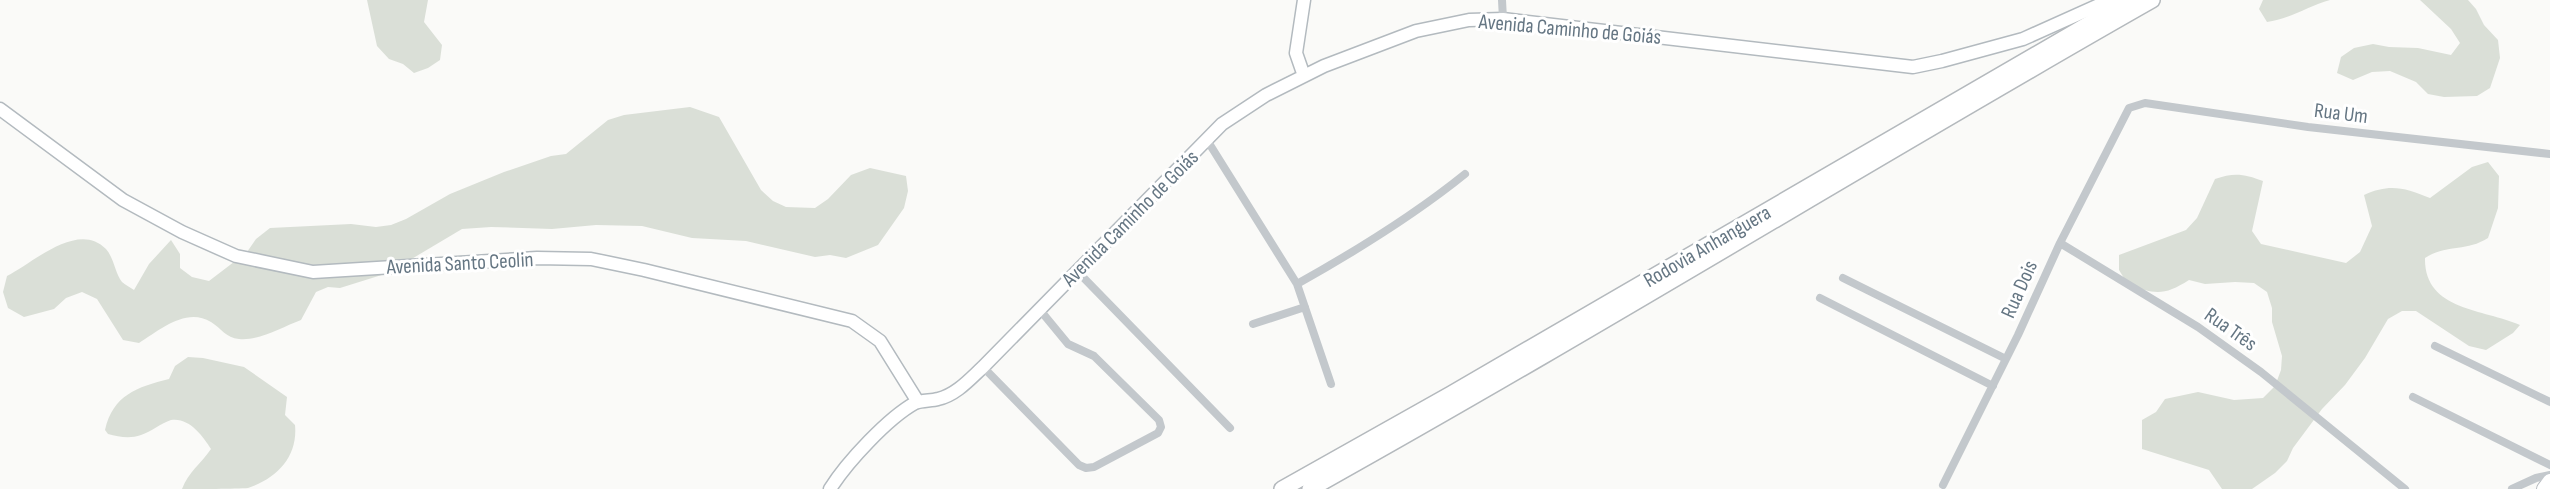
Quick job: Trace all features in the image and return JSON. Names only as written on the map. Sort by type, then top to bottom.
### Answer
[{"type":"highway","name":"Rodovia Anhanguera","points":[[1282,489],[1451,394],[2130,0]]},
{"type":"highway","name":"Rodovia Anhanguera","points":[[1310,489],[1458,407],[2021,74],[2152,0]]},
{"type":"main road","points":[[1304,0],[1296,53],[1304,76]]},
{"type":"main road","name":"Avenida Caminho de Goiás","points":[[830,489],[850,463],[897,416],[918,402],[940,399],[961,387],[983,367],[1207,140],[1238,112],[1304,76],[1416,31],[1469,20],[1503,19],[1912,67],[1942,62],[2024,39],[2110,0]]},
{"type":"main road","name":"Avenida Santo Ceolin","points":[[0,109],[123,200],[182,232],[236,256],[313,272],[537,258],[591,259],[644,270],[852,321],[880,341],[918,402]]},
{"type":"main road","points":[[2544,489],[2550,481]]},
{"type":"street","points":[[1502,0],[1503,19]]},
{"type":"street","name":"Rua Um","points":[[2129,108],[2145,103],[2393,137],[2550,154]]},
{"type":"street","name":"Rua Dois","points":[[1943,485],[1993,386],[2060,243],[2129,108]]},
{"type":"street","points":[[1207,140],[1297,284],[1331,384]]},
{"type":"street","points":[[1297,284],[1340,260],[1427,205],[1465,174]]},
{"type":"street","name":"Rua Três","points":[[2060,243],[2198,327],[2306,407],[2368,462],[2405,489]]},
{"type":"street","points":[[1077,271],[1230,429]]},
{"type":"street","points":[[1843,278],[2006,359]]},
{"type":"street","points":[[1820,298],[1993,386]]},
{"type":"street","points":[[1252,324],[1305,307]]},
{"type":"street","points":[[983,367],[1079,465],[1086,468],[1095,467],[1158,433],[1161,427],[1159,420],[1095,356],[1068,344],[1040,310]]},
{"type":"street","points":[[2435,346],[2550,402]]},
{"type":"street","points":[[2413,397],[2550,465]]},
{"type":"street","points":[[2512,489],[2536,478],[2550,475]]},
{"type":"shaded area","points":[[367,0],[428,0],[424,22],[442,45],[440,60],[414,73],[403,64],[389,59],[377,46]]},
{"type":"shaded area","points":[[2263,0],[2330,0],[2267,22],[2259,9]]},
{"type":"shaded area","points":[[2420,0],[2468,0],[2476,9],[2484,25],[2498,40],[2500,58],[2490,88],[2477,96],[2444,97],[2428,94],[2416,82],[2390,71],[2372,72],[2353,80],[2337,73],[2341,57],[2354,48],[2373,44],[2418,48],[2451,55],[2460,43],[2451,29]]},
{"type":"shaded area","points":[[690,107],[719,117],[761,190],[773,201],[786,207],[815,208],[828,199],[851,175],[870,168],[906,176],[908,191],[904,208],[878,245],[846,258],[830,255],[815,257],[746,241],[692,238],[642,226],[462,229],[388,273],[340,288],[328,287],[316,292],[301,320],[263,336],[247,339],[231,337],[211,322],[192,317],[174,322],[139,343],[123,340],[97,299],[82,292],[66,298],[54,309],[24,317],[8,308],[3,292],[7,276],[56,247],[69,241],[82,239],[95,241],[106,249],[122,282],[134,290],[149,264],[171,240],[180,254],[180,268],[192,277],[209,281],[247,252],[256,239],[270,228],[351,224],[376,227],[391,225],[450,194],[504,172],[551,156],[566,154],[608,120],[624,115]]},
{"type":"shaded area","points":[[2488,162],[2499,176],[2498,208],[2488,238],[2472,245],[2441,251],[2425,258],[2427,275],[2434,289],[2445,298],[2474,311],[2520,325],[2513,333],[2486,350],[2469,346],[2416,311],[2402,311],[2388,319],[2365,358],[2345,385],[2322,409],[2293,448],[2287,461],[2275,473],[2252,489],[2222,489],[2209,470],[2142,449],[2142,420],[2156,412],[2165,399],[2198,392],[2234,400],[2263,398],[2275,386],[2281,370],[2282,356],[2272,322],[2272,308],[2267,292],[2254,283],[2205,284],[2189,280],[2173,289],[2152,292],[2127,283],[2119,270],[2119,255],[2186,230],[2197,218],[2215,179],[2228,175],[2239,175],[2263,181],[2252,231],[2261,244],[2346,263],[2360,252],[2372,226],[2364,195],[2382,189],[2397,188],[2430,198],[2472,167]]},
{"type":"shaded area","points":[[188,357],[244,367],[287,397],[285,415],[295,425],[293,447],[277,472],[259,484],[248,488],[182,489],[191,473],[211,449],[200,433],[184,421],[171,420],[145,434],[129,437],[108,434],[105,430],[114,408],[120,401],[137,389],[169,379],[175,366]]}]
